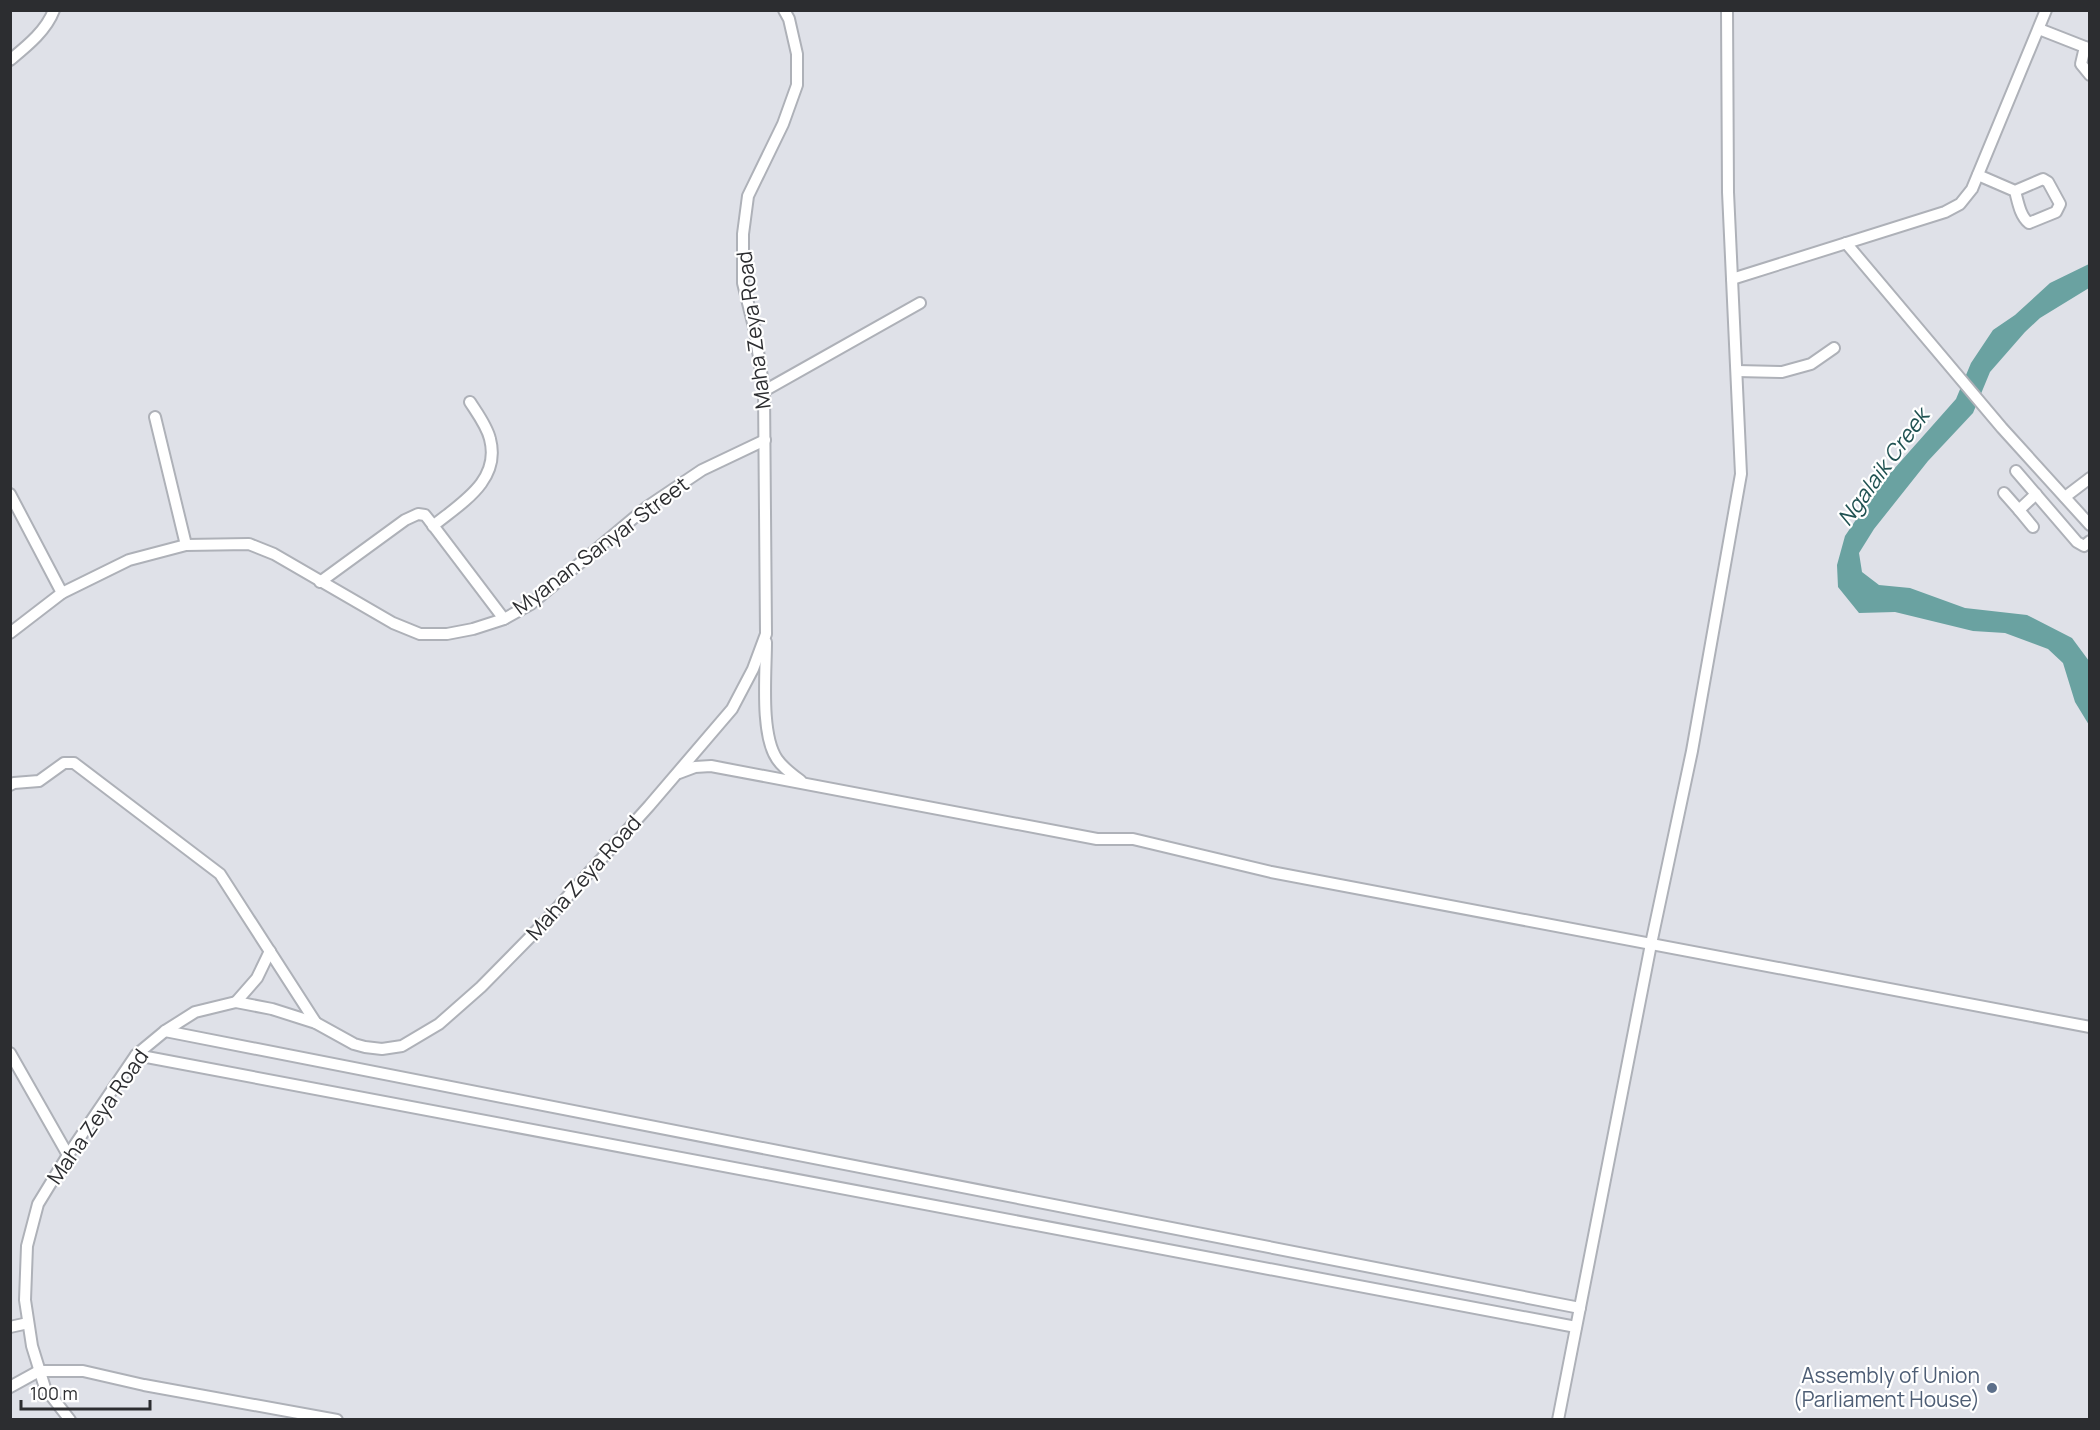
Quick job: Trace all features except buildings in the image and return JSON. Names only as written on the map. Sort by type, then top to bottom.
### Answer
[{"type":"street","points":[[10,60],[34,40],[54,10]]},
{"type":"street","name":"Maha Zeya Road","points":[[70,1419],[45,1388],[32,1346],[25,1300],[27,1246],[38,1204],[68,1155],[136,1055],[165,1031],[195,1012],[236,1002],[272,1009],[316,1023],[354,1044],[382,1049],[402,1046],[439,1024],[481,987],[540,926],[678,773],[732,709],[753,669],[766,634],[764,391],[755,331],[743,283],[742,234],[748,196],[783,124],[796,85],[797,54],[789,19],[783,10]]},
{"type":"street","points":[[1558,1419],[1651,944],[1692,751],[1742,474],[1728,192],[1727,10]]},
{"type":"street","points":[[1732,279],[1952,209],[1966,197],[1978,175],[2046,10]]},
{"type":"street","points":[[2039,29],[2087,48],[2081,64],[2090,75]]},
{"type":"street","points":[[1978,175],[2015,191],[2043,178],[2048,182],[2060,204],[2056,212],[2029,223],[2020,210],[2015,191]]},
{"type":"street","points":[[1846,243],[2002,428],[2090,525]]},
{"type":"street","points":[[764,391],[920,303]]},
{"type":"street","points":[[1737,371],[1782,372],[1811,364],[1834,348]]},
{"type":"street","points":[[433,526],[480,487],[488,474],[492,452],[490,438],[470,402]]},
{"type":"street","points":[[155,417],[186,545]]},
{"type":"street","name":"Myanan Sanyar Street","points":[[10,633],[63,593],[129,560],[186,545],[249,544],[274,554],[393,623],[420,634],[447,634],[473,629],[504,619],[531,604],[647,507],[702,470],[765,440]]},
{"type":"street","points":[[2016,471],[2077,542],[2084,546],[2090,541]]},
{"type":"street","points":[[2065,497],[2090,478]]},
{"type":"street","points":[[2004,493],[2033,527]]},
{"type":"street","points":[[10,494],[63,593]]},
{"type":"street","points":[[2019,510],[2036,494]]},
{"type":"street","points":[[320,582],[418,513],[425,515],[504,619]]},
{"type":"street","points":[[766,634],[769,743],[777,760],[787,771],[804,783]]},
{"type":"street","points":[[10,785],[39,781],[64,763],[74,763],[220,874],[316,1023]]},
{"type":"street","points":[[678,773],[695,767],[711,766],[1097,839],[1132,839],[1271,872],[2090,1027]]},
{"type":"street","points":[[236,1002],[257,978],[270,951]]},
{"type":"street","points":[[165,1031],[1580,1308]]},
{"type":"street","points":[[10,1053],[68,1155]]},
{"type":"street","points":[[136,1055],[1576,1327]]},
{"type":"street","points":[[10,1327],[28,1323]]},
{"type":"street","points":[[10,1387],[39,1371],[83,1371],[144,1385],[337,1419]]},
{"type":"water","points":[[2089,264],[2089,288],[2040,318],[1990,372],[1973,413],[1928,461],[1874,529],[1859,553],[1862,572],[1879,585],[1910,588],[1965,608],[2027,615],[2072,638],[2089,661],[2089,725],[2075,702],[2063,663],[2048,649],[2005,633],[1973,631],[1895,612],[1859,613],[1838,587],[1837,565],[1845,536],[1878,487],[1956,399],[1971,363],[1993,330],[2015,315],[2050,283]]},
{"type":"place","name":"Assembly of Union (Parliament House)","points":[[1992,1388]]},
{"type":"water label","name":"Ngalaik Creek","points":[[1883,467]]}]
